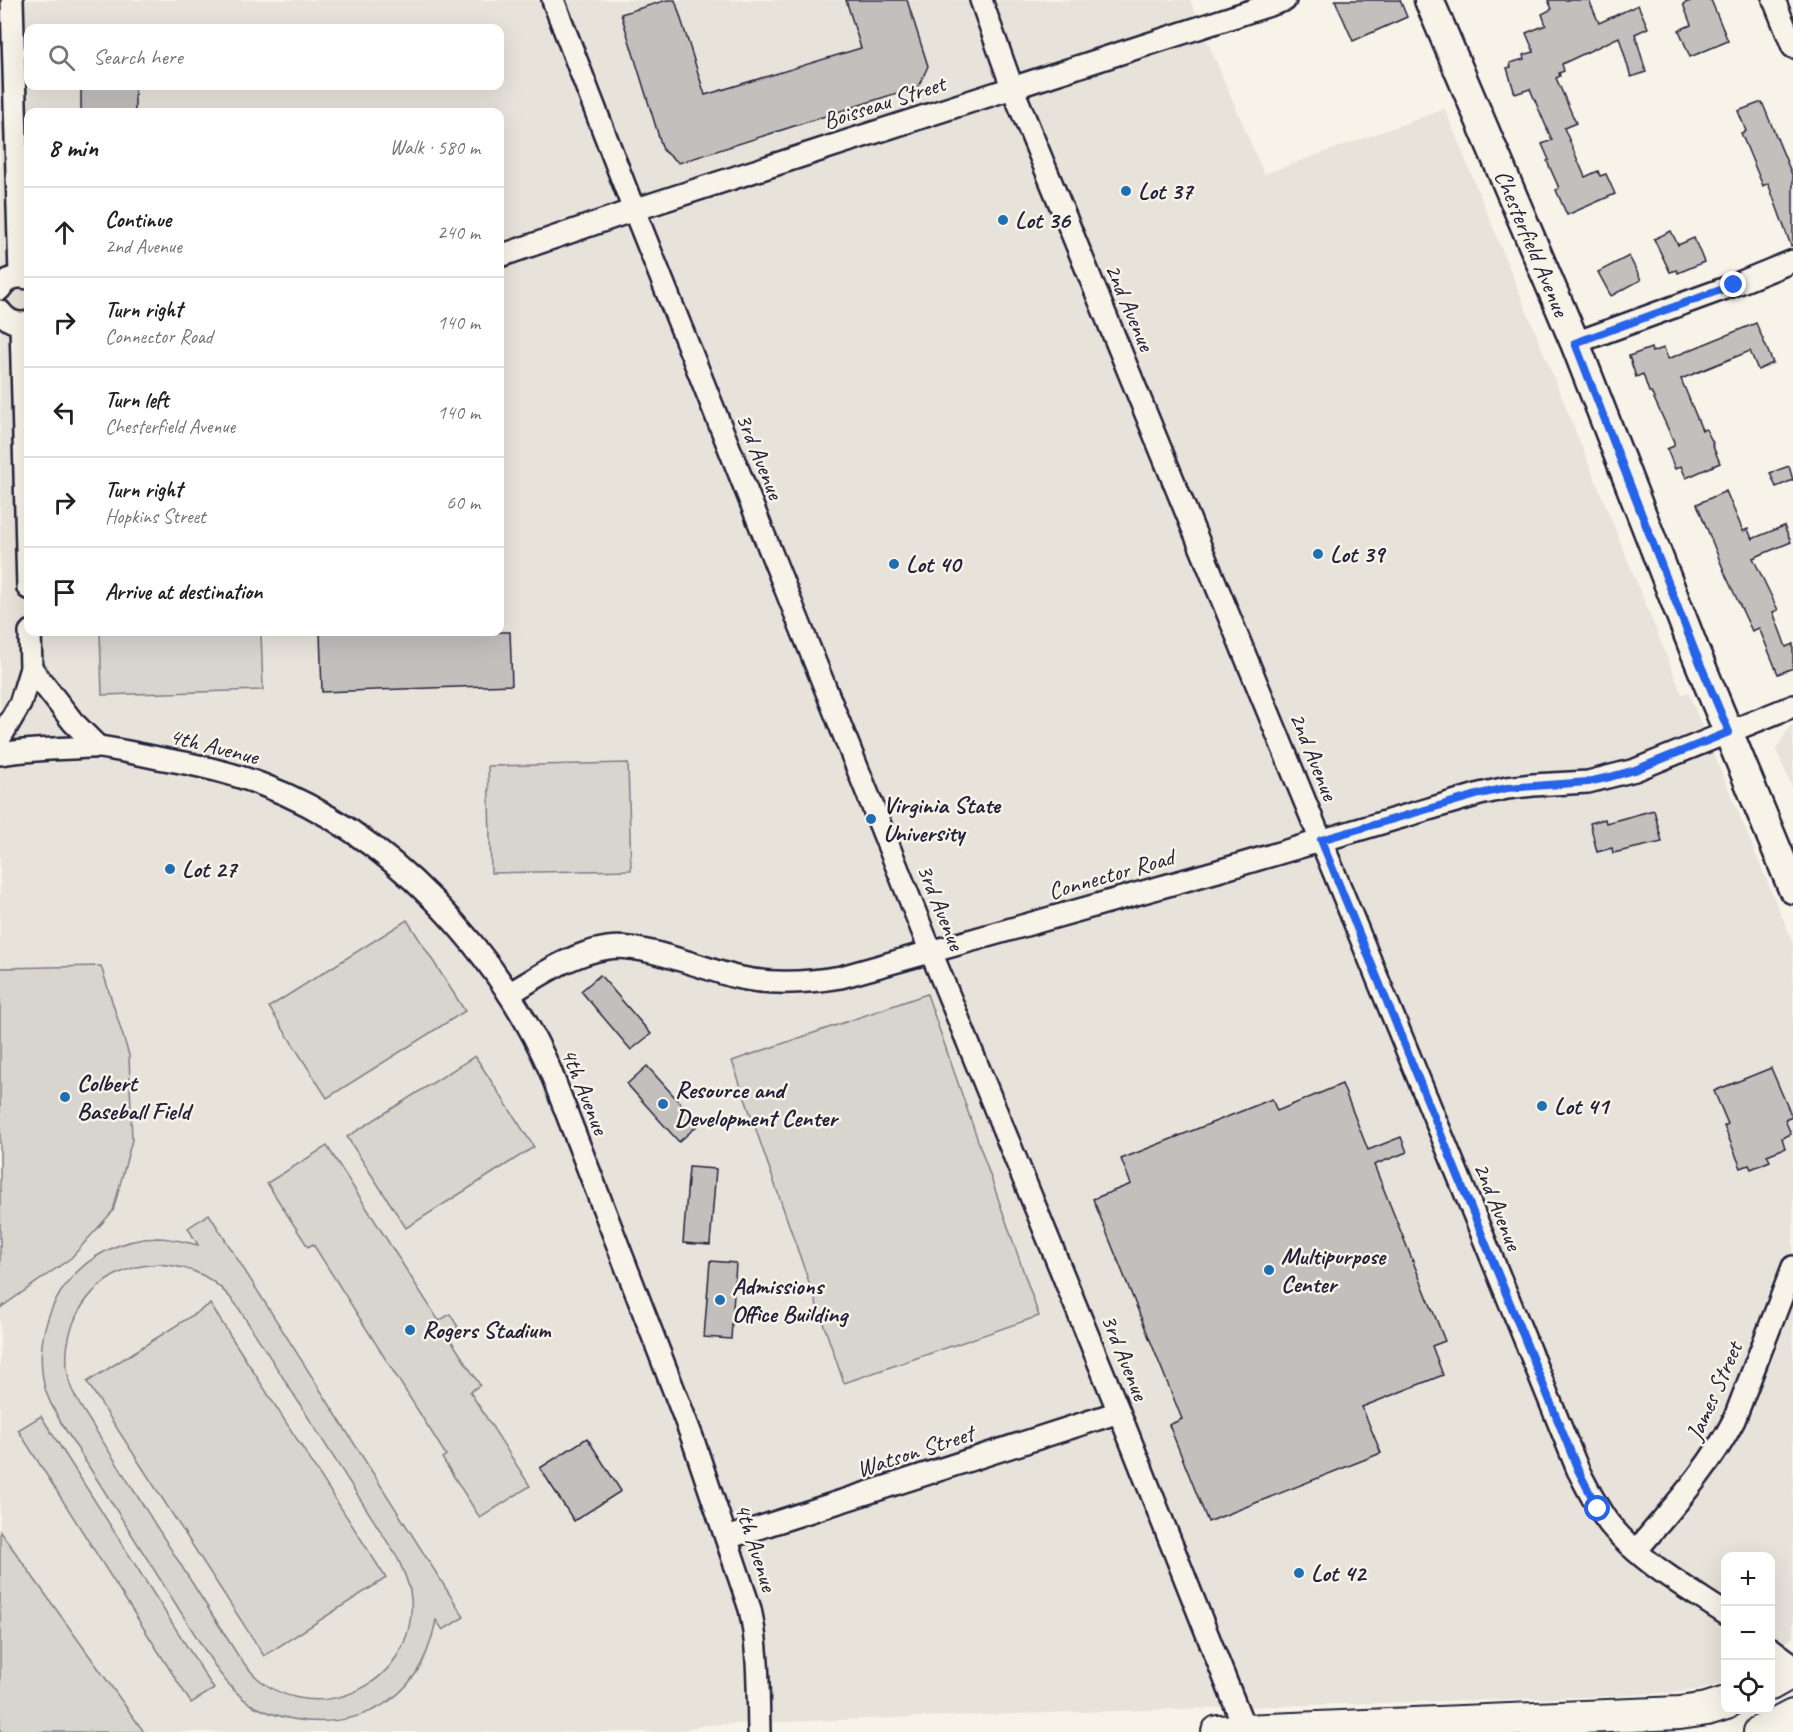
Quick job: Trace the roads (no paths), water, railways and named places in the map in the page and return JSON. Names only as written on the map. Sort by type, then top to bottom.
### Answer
[{"type":"main road","name":"Chesterfield Avenue","points":[[1429,0],[1575,343],[1694,649],[1793,889]]},
{"type":"main road","points":[[1775,1681],[1793,1671]]},
{"type":"main road","points":[[1236,1732],[1680,1713],[1721,1704]]},
{"type":"main road","points":[[1760,1732],[1793,1716]]},
{"type":"street","points":[[0,289],[3,283],[13,277],[24,277],[12,0]]},
{"type":"street","name":"3rd Avenue","points":[[553,0],[634,210],[931,952],[1119,1412],[1236,1732]]},
{"type":"street","name":"2nd Avenue","points":[[981,0],[1012,87],[1578,1470],[1598,1509],[1636,1551],[1721,1611]]},
{"type":"street","name":"Boisseau Street","points":[[504,255],[634,210],[1285,0]]},
{"type":"street","points":[[1774,0],[1793,47]]},
{"type":"street","points":[[1575,343],[1793,261]]},
{"type":"street","points":[[0,311],[11,322],[24,323]]},
{"type":"street","points":[[0,738],[20,704],[31,668],[30,636]]},
{"type":"street","points":[[31,668],[66,713],[98,747]]},
{"type":"street","name":"Connector Road","points":[[509,994],[559,965],[584,954],[611,947],[638,949],[739,977],[789,983],[811,982],[841,976],[1480,794],[1507,788],[1588,782],[1635,770],[1793,706]]},
{"type":"street","name":"4th Avenue","points":[[0,754],[98,747],[194,764],[264,785],[324,815],[386,856],[425,892],[493,971],[524,1017],[566,1110],[673,1386],[727,1538],[750,1610],[754,1631],[759,1732]]},
{"type":"street","name":"James Street","points":[[1636,1551],[1722,1444],[1734,1420],[1793,1268]]},
{"type":"street","name":"Watson Street","points":[[727,1538],[1119,1412]]},
{"type":"street","points":[[1775,1652],[1793,1665]]},
{"type":"place","name":"Lot 37","points":[[1126,191]]},
{"type":"place","name":"Lot 36","points":[[1003,220]]},
{"type":"place","name":"Lot 39","points":[[1318,554]]},
{"type":"place","name":"Lot 40","points":[[894,564]]},
{"type":"place","name":"Virginia State University","points":[[871,819]]},
{"type":"place","name":"Lot 27","points":[[170,869]]},
{"type":"place","name":"Colbert Baseball Field","points":[[65,1097]]},
{"type":"place","name":"Resource and Development Center","points":[[663,1104]]},
{"type":"place","name":"Lot 41","points":[[1542,1106]]},
{"type":"place","name":"Multipurpose Center","points":[[1269,1270]]},
{"type":"place","name":"Admissions Office Building","points":[[720,1300]]},
{"type":"place","name":"Rogers Stadium","points":[[410,1330]]},
{"type":"place","name":"Lot 42","points":[[1299,1573]]}]
